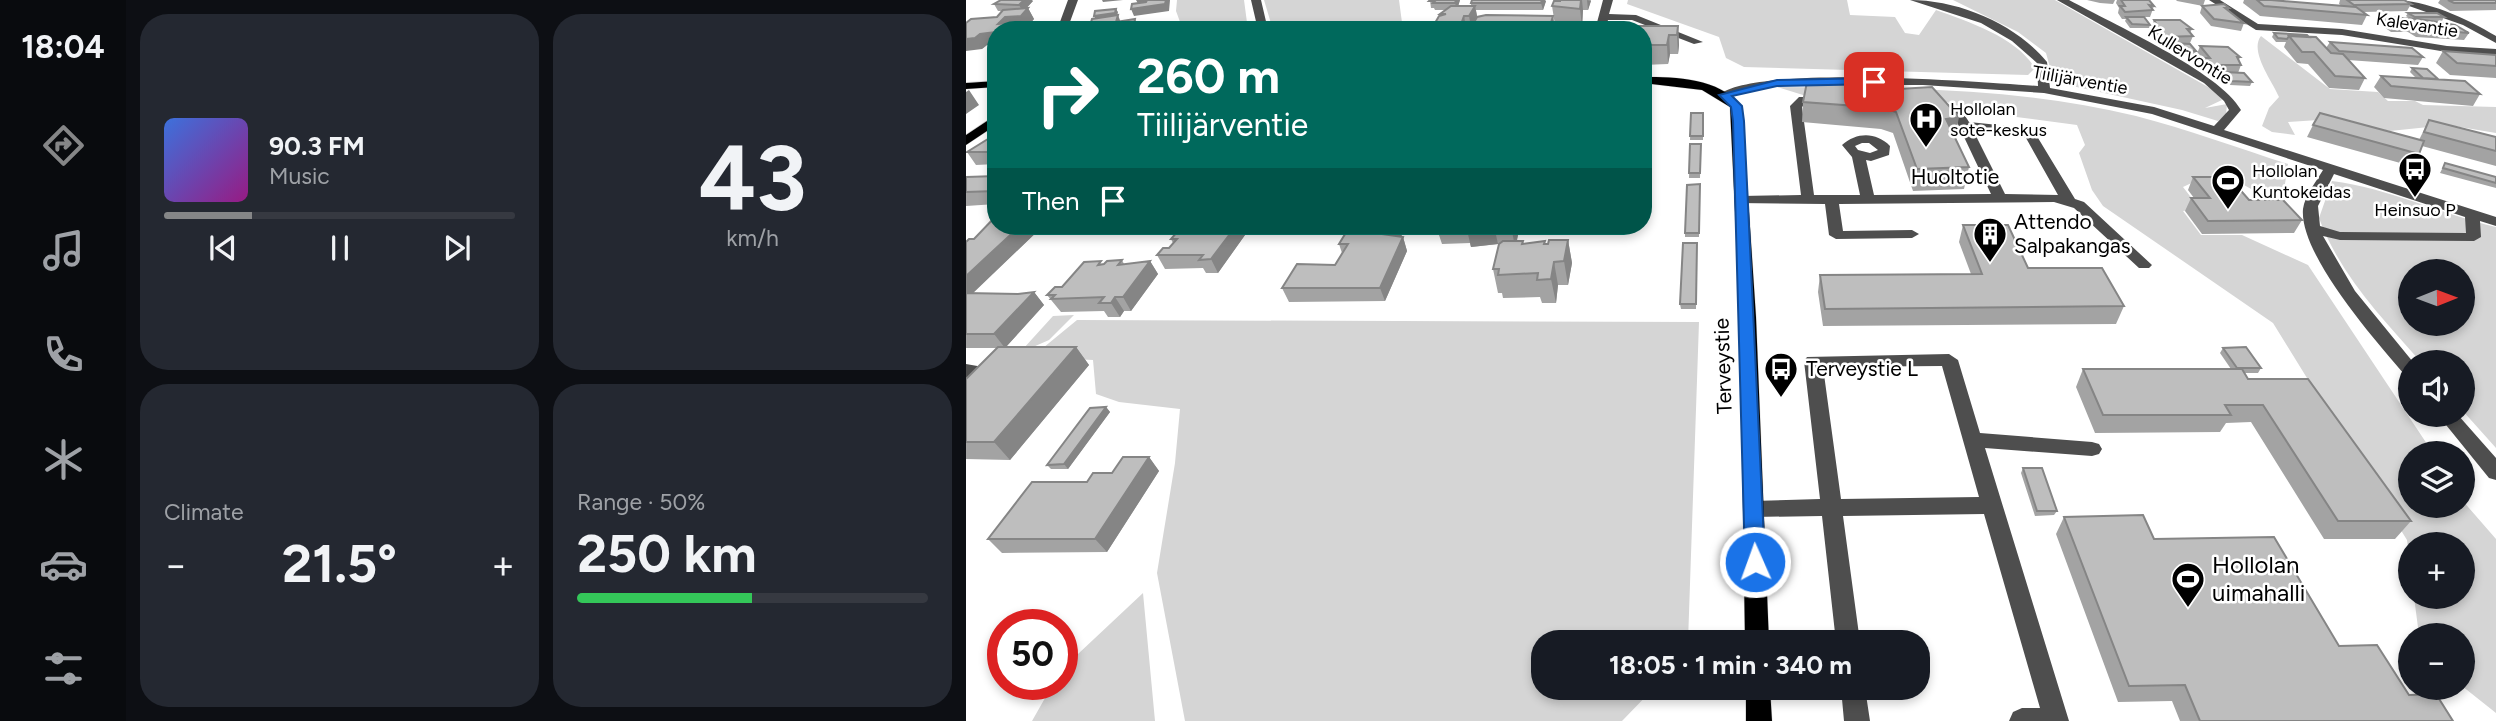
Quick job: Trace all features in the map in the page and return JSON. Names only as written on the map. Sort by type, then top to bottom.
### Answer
[{"type":"main road","points":[[1652,81],[1700,86],[1724,95]]},
{"type":"main road","points":[[966,86],[987,85]]},
{"type":"main road","name":"Terveystie","points":[[1724,95],[1737,106],[1738,115],[1757,630]]},
{"type":"main road","points":[[966,141],[987,126]]},
{"type":"main road","points":[[1758,700],[1759,721]]},
{"type":"street","points":[[1065,21],[1073,0]]},
{"type":"street","points":[[1256,0],[1261,21]]},
{"type":"street","points":[[1602,21],[1608,0]]},
{"type":"street","points":[[1915,0],[1961,12],[2025,45],[2042,62],[2044,90]]},
{"type":"street","name":"Kullervontie","points":[[2062,0],[2207,81],[2229,99],[2235,110],[2217,130]]},
{"type":"street","name":"Kalevantie","points":[[2214,0],[2256,27],[2342,32],[2447,49],[2496,52]]},
{"type":"street","points":[[2397,0],[2467,23],[2496,40]]},
{"type":"street","points":[[1603,17],[1633,17],[1643,21]]},
{"type":"street","points":[[1652,24],[1698,42]]},
{"type":"street","points":[[1656,40],[1681,40]]},
{"type":"street","name":"Tiilijärventie","points":[[1724,95],[1758,85],[1800,82],[1923,82],[2044,90],[2154,111],[2496,222]]},
{"type":"street","points":[[1808,198],[1796,106],[1803,99],[1836,100]]},
{"type":"street","points":[[1923,103],[1952,110],[1964,125],[2000,198]]},
{"type":"street","points":[[1964,125],[2018,131],[2031,136],[2069,201],[2087,212],[2144,265]]},
{"type":"street","points":[[1858,155],[1868,198]]},
{"type":"street","points":[[2331,168],[2310,209],[2312,222],[2360,311],[2398,356]]},
{"type":"street","points":[[1830,198],[1836,234],[1912,234]]},
{"type":"street","name":"Huoltotie","points":[[1742,200],[2000,198],[2069,201]]},
{"type":"street","points":[[2291,212],[2340,236],[2474,237],[2472,214]]},
{"type":"street","points":[[1846,630],[1813,361],[1949,360],[2056,721],[2022,721]]},
{"type":"street","points":[[966,370],[977,371],[978,376],[966,391]]},
{"type":"street","points":[[2457,427],[2496,472]]},
{"type":"street","points":[[1973,440],[2092,449]]},
{"type":"street","points":[[1753,509],[1992,505]]},
{"type":"street","points":[[1854,700],[1857,721]]},
{"type":"shaded area","points":[[1177,0],[1244,0],[1247,21],[1180,21],[1176,11]]},
{"type":"shaded area","points":[[1264,0],[1399,0],[1402,21],[1270,21]]},
{"type":"shaded area","points":[[1628,0],[1847,0],[1850,15],[1895,17],[1905,33],[1919,35],[1936,10],[1977,25],[2004,39],[2027,57],[2035,68],[2028,75],[1744,67],[1726,58],[1719,37],[1627,4]]},
{"type":"shaded area","points":[[1953,0],[2055,0],[2215,91],[2222,100],[2205,108],[2227,104],[2226,115],[2218,121],[2182,110],[2054,82],[2046,53],[2018,32]]},
{"type":"shaded area","points":[[2261,36],[2330,89],[2378,92],[2388,101],[2415,101],[2423,105],[2496,107],[2496,133],[2448,125],[2390,131],[2334,119],[2288,122],[2295,135],[2272,132],[2262,126],[2269,108],[2279,97],[2260,58],[2258,42]]},
{"type":"shaded area","points":[[1777,87],[1958,91],[2047,99],[2136,116],[2288,164],[2284,190],[2253,190],[2233,179],[2200,179],[2183,187],[2200,209],[2183,211],[2201,235],[2242,235],[2308,265],[2398,400],[2398,427],[2416,427],[2425,441],[2398,441],[2398,518],[2475,518],[2475,515],[2496,539],[2496,713],[2475,696],[2475,623],[2417,623],[2416,609],[2475,609],[2475,532],[2402,532],[2273,323],[2103,206],[2092,190],[2079,153],[2085,145],[2077,125],[1970,111],[1947,102],[1803,95]]},
{"type":"shaded area","points":[[2332,181],[2374,189],[2496,227],[2496,448],[2475,425],[2475,350],[2410,350],[2398,336],[2475,336],[2475,259],[2398,259],[2398,336],[2350,277],[2319,218]]},
{"type":"shaded area","points":[[1074,315],[1049,340],[1033,347],[1032,357],[1077,320],[1699,322],[1688,630],[1531,630],[1531,700],[1642,700],[1622,721],[1185,721],[1157,573],[1175,463],[1180,409],[1119,402],[1096,394],[1093,360],[1031,357],[1023,349],[1053,316]]},
{"type":"shaded area","points":[[1143,593],[1155,721],[1032,721],[1044,700],[1078,700],[1078,654]]},
{"type":"building","points":[[1001,0],[1024,0],[1019,5],[994,4]]},
{"type":"building","points":[[1147,0],[1166,0],[1165,4],[1131,9],[1132,4]]},
{"type":"building","points":[[1430,0],[1456,0],[1455,3],[1433,3],[1435,1]]},
{"type":"building","points":[[1472,0],[1542,0],[1541,3],[1471,3]]},
{"type":"building","points":[[1581,0],[1580,9],[1552,6],[1554,1]]},
{"type":"building","points":[[2121,0],[2149,0],[2154,6],[2149,5],[2153,10],[2125,12],[2120,6],[2125,6]]},
{"type":"building","points":[[2257,0],[2356,7],[2367,15],[2264,6]]},
{"type":"building","points":[[2347,0],[2404,0],[2411,4],[2354,5]]},
{"type":"building","points":[[2448,0],[2496,0],[2496,3],[2454,3]]},
{"type":"building","points":[[2224,4],[2229,8],[2225,8],[2244,23],[2214,19],[2202,6]]},
{"type":"building","points":[[1451,6],[1475,6],[1462,21],[1436,21],[1439,16],[1446,14],[1440,14]]},
{"type":"building","points":[[1028,8],[1021,16],[987,21],[987,33],[966,39],[966,23],[971,19],[997,17],[1003,10]]},
{"type":"building","points":[[1116,9],[1115,13],[1094,16],[1095,11]]},
{"type":"building","points":[[2408,13],[2437,13],[2444,17],[2415,17]]},
{"type":"building","points":[[1118,15],[1116,21],[1092,19]]},
{"type":"building","points":[[1553,16],[1552,21],[1475,21],[1477,17]]},
{"type":"building","points":[[2126,17],[2144,17],[2150,25],[2132,24]]},
{"type":"building","points":[[2383,17],[2455,25],[2469,33],[2420,29],[2412,24],[2395,24]]},
{"type":"building","points":[[2154,20],[2180,20],[2192,29],[2187,29],[2193,36],[2164,37]]},
{"type":"building","points":[[1652,26],[1678,26],[1677,35],[1669,35],[1667,45],[1652,45]]},
{"type":"building","points":[[2274,33],[2307,35],[2309,37],[2278,38]]},
{"type":"building","points":[[2289,36],[2316,37],[2331,53],[2343,54],[2365,78],[2335,76],[2314,52],[2302,52]]},
{"type":"building","points":[[2330,42],[2412,48],[2423,57],[2339,51]]},
{"type":"building","points":[[2171,43],[2190,44],[2196,51],[2177,51]]},
{"type":"building","points":[[2200,46],[2228,47],[2240,57],[2237,57],[2241,65],[2209,65],[2204,58],[2210,58]]},
{"type":"building","points":[[2443,51],[2496,55],[2496,66],[2457,63]]},
{"type":"building","points":[[2412,68],[2427,69],[2438,79],[2423,78]]},
{"type":"building","points":[[2224,72],[2244,73],[2252,82],[2231,81]]},
{"type":"building","points":[[2381,76],[2465,81],[2480,94],[2391,86]]},
{"type":"building","points":[[1807,82],[1882,85],[1882,90],[1932,87],[1959,117],[1946,119],[1969,167],[1917,169],[1896,112],[1884,108],[1803,102]]},
{"type":"building","points":[[1691,113],[1703,113],[1703,136],[1690,136]]},
{"type":"building","points":[[2320,113],[2424,141],[2419,154],[2313,125]]},
{"type":"building","points":[[2429,120],[2496,137],[2496,151],[2424,132]]},
{"type":"building","points":[[987,140],[987,152],[967,152]]},
{"type":"building","points":[[1690,144],[1701,144],[1700,173],[1689,173]]},
{"type":"building","points":[[2445,163],[2496,177],[2496,183],[2443,168]]},
{"type":"building","points":[[987,176],[987,191],[966,192],[966,177]]},
{"type":"building","points":[[2193,177],[2229,177],[2249,200],[2283,200],[2302,220],[2208,221],[2191,198],[2210,198]]},
{"type":"building","points":[[1700,184],[1699,233],[1685,233],[1687,185]]},
{"type":"building","points":[[987,225],[987,235],[1010,235],[966,276],[966,242],[974,239]]},
{"type":"building","points":[[1963,225],[2008,225],[2028,268],[2102,268],[2124,306],[1825,309],[1820,275],[1982,274]]},
{"type":"building","points":[[1174,235],[1229,235],[1211,259],[1199,260],[1203,255],[1157,255],[1177,239],[1171,239]]},
{"type":"building","points":[[1344,235],[1403,237],[1380,288],[1282,288],[1297,264],[1335,265],[1348,244],[1339,244]]},
{"type":"building","points":[[1549,240],[1568,240],[1564,261],[1554,262],[1551,279],[1537,280],[1538,273],[1498,275],[1499,269],[1493,269],[1499,244],[1503,241],[1523,241],[1522,244],[1545,241],[1544,244],[1548,244]]},
{"type":"building","points":[[1683,243],[1697,243],[1696,304],[1680,304]]},
{"type":"building","points":[[1122,260],[1118,265],[1150,261],[1123,297],[1115,297],[1111,303],[1099,303],[1104,297],[1051,299],[1055,295],[1047,295],[1055,287],[1062,287],[1084,262],[1101,261],[1098,265]]},
{"type":"building","points":[[1034,292],[994,334],[966,334],[966,293]]},
{"type":"building","points":[[998,347],[1076,347],[994,442],[966,442],[966,379]]},
{"type":"building","points":[[2246,347],[2261,368],[2237,368],[2223,348]]},
{"type":"building","points":[[2083,369],[2242,369],[2248,379],[2308,379],[2398,503],[2398,518],[2409,518],[2411,521],[2338,521],[2263,405],[2225,405],[2231,415],[2103,415]]},
{"type":"building","points":[[1106,407],[1064,464],[1047,465],[1090,408]]},
{"type":"building","points":[[1123,457],[1149,457],[1095,539],[988,539],[1032,482],[1087,482],[1093,473],[1112,473]]},
{"type":"building","points":[[2023,468],[2042,468],[2057,511],[2037,511]]},
{"type":"building","name":"Hollolan uimahalli","points":[[2143,515],[2154,539],[2274,537],[2339,646],[2377,645],[2398,678],[2398,700],[2440,700],[2453,721],[2200,721],[2185,685],[2129,686],[2064,517]]},
{"type":"place","name":"Hollolan sote-keskus","points":[[1926,149]]},
{"type":"place","name":"Heinsuo P","points":[[2415,199]]},
{"type":"place","name":"Hollolan Kuntokeidas","points":[[2228,211]]},
{"type":"place","name":"Attendo Salpakangas","points":[[1990,264]]},
{"type":"place","name":"Terveystie L","points":[[1781,399]]},
{"type":"place","name":"Hollolan uimahalli","points":[[2188,609]]},
{"type":"route","points":[[1755,562],[1739,121],[1737,106],[1724,95],[1758,85],[1777,83],[1874,82]]}]
